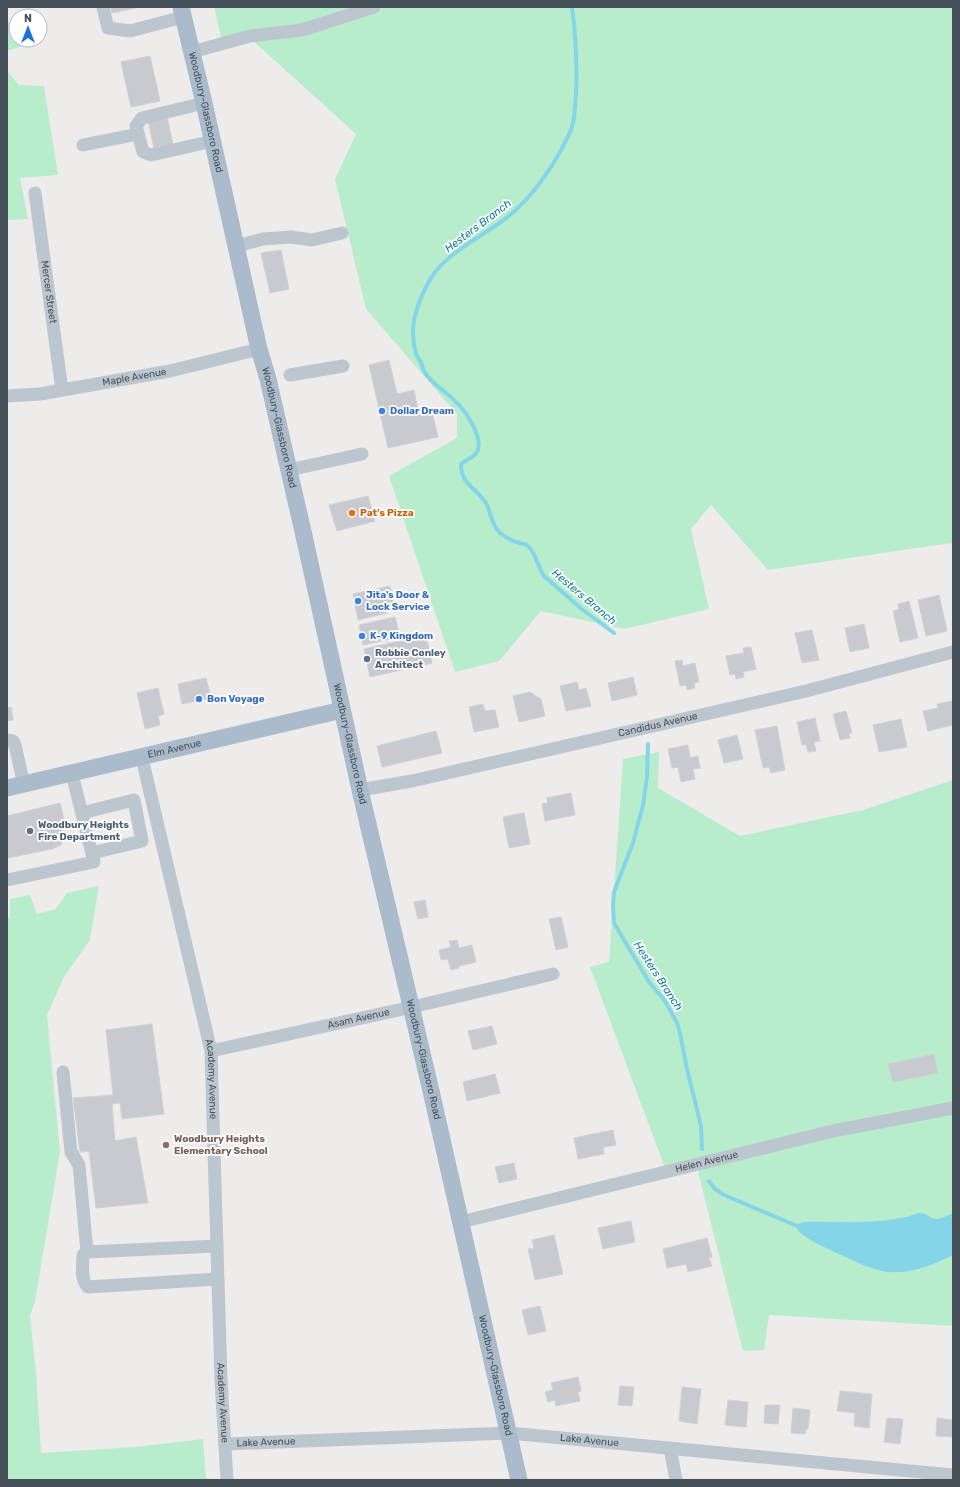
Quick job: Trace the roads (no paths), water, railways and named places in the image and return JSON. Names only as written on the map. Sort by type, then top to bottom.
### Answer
[{"type":"main road","name":"Woodbury-Glassboro Road","points":[[182,12],[289,470],[360,790],[412,1007],[520,1480]]},
{"type":"main road","name":"Elm Avenue","points":[[7,788],[142,758],[342,710]]},
{"type":"street","points":[[103,7],[108,28],[130,31],[182,12]]},
{"type":"street","points":[[192,52],[250,36],[302,30],[374,7]]},
{"type":"street","points":[[204,103],[142,118],[136,126],[143,152],[151,154],[213,141]]},
{"type":"street","points":[[83,145],[138,134]]},
{"type":"street","name":"Mercer Street","points":[[35,193],[62,390]]},
{"type":"street","points":[[237,246],[263,239],[292,236],[312,240],[342,233]]},
{"type":"street","name":"Maple Avenue","points":[[7,396],[40,394],[170,371],[260,349]]},
{"type":"street","points":[[290,375],[343,366]]},
{"type":"street","points":[[289,470],[362,454]]},
{"type":"street","name":"Candidus Avenue","points":[[360,790],[412,781],[806,690],[953,652]]},
{"type":"street","points":[[7,740],[13,741],[15,745],[24,785]]},
{"type":"street","name":"Academy Avenue","points":[[142,758],[211,1051],[224,1444],[227,1480]]},
{"type":"street","points":[[7,880],[94,862],[72,774]]},
{"type":"street","points":[[82,813],[134,800],[142,841],[92,853]]},
{"type":"street","name":"Asam Avenue","points":[[211,1051],[412,1007],[553,974]]},
{"type":"street","points":[[63,1072],[71,1152],[79,1165],[87,1252]]},
{"type":"street","name":"Helen Avenue","points":[[461,1222],[833,1132],[953,1108]]},
{"type":"street","points":[[218,1246],[87,1252],[83,1255],[83,1279],[85,1284],[88,1286],[218,1279]]},
{"type":"street","name":"Lake Avenue","points":[[224,1444],[509,1433],[953,1475]]},
{"type":"street","points":[[670,1448],[676,1480]]},
{"type":"water","points":[[918,1213],[925,1214],[936,1219],[953,1213],[953,1255],[930,1265],[905,1272],[888,1272],[869,1267],[817,1244],[797,1230],[799,1224],[803,1222],[862,1222],[891,1220]]},
{"type":"waterway","name":"Hesters Branch","points":[[572,7],[576,50],[576,94],[574,119],[568,137],[547,173],[525,201],[508,217],[457,251],[439,267],[422,295],[414,319],[413,336],[416,354],[423,369],[433,382],[460,406],[470,419],[475,430],[479,441],[478,450],[474,456],[461,464],[462,471],[467,482],[487,505],[497,530],[509,539],[528,546],[533,552],[544,576],[583,610],[614,633]]},
{"type":"waterway","name":"Hesters Branch","points":[[648,744],[647,777],[643,805],[633,843],[614,892],[614,923],[649,982],[665,1001],[677,1023],[701,1126],[702,1149]]},
{"type":"waterway","name":"Hesters Branch","points":[[709,1181],[715,1189],[724,1195],[802,1228]]},
{"type":"place","name":"Dollar Dream","points":[[382,411]]},
{"type":"place","name":"Pat's Pizza","points":[[352,513]]},
{"type":"place","name":"Jita's Door & Lock Service","points":[[358,601]]},
{"type":"place","name":"K-9 Kingdom","points":[[362,636]]},
{"type":"place","name":"Robbie Conley Architect","points":[[367,659]]},
{"type":"place","name":"Bon Voyage","points":[[199,699]]},
{"type":"place","name":"Woodbury Heights Fire Department","points":[[30,831]]},
{"type":"place","name":"Woodbury Heights Elementary School","points":[[166,1145]]}]
